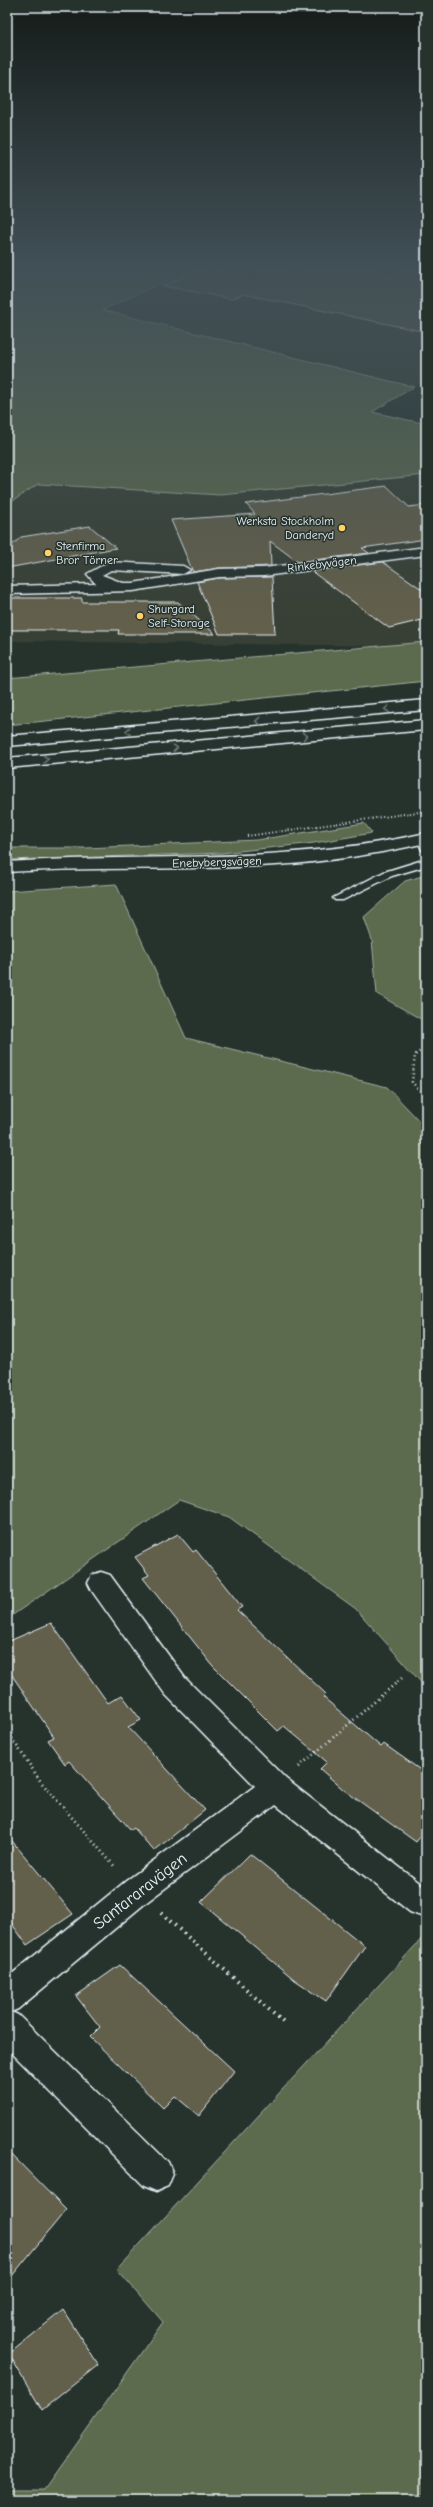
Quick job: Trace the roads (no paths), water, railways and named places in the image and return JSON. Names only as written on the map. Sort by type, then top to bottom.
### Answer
[{"type":"main road","name":"Rinkebyvägen","points":[[133,587],[105,584],[98,580],[94,574],[109,566],[218,573],[264,572],[426,551]]},
{"type":"main road","name":"Rinkebyvägen","points":[[7,590],[133,587],[218,573]]},
{"type":"main road","points":[[7,741],[426,705]]},
{"type":"main road","points":[[7,763],[426,724]]},
{"type":"main road","name":"Enebybergsvägen","points":[[7,867],[226,863],[312,857],[425,842]]},
{"type":"main road","points":[[101,1583],[175,1686],[276,1788],[420,1902]]},
{"type":"main road","name":"Santararavägen","points":[[7,1998],[137,1891],[276,1788]]},
{"type":"main road","points":[[7,2026],[156,2174]]},
{"type":"lane","points":[[339,898],[388,874],[426,862]]},
{"type":"place","name":"Werksta Stockholm Danderyd","points":[[342,528]]},
{"type":"place","name":"Stenfirma Bror Törner","points":[[48,553]]},
{"type":"place","name":"Shurgard Self-Storage","points":[[140,616]]}]
